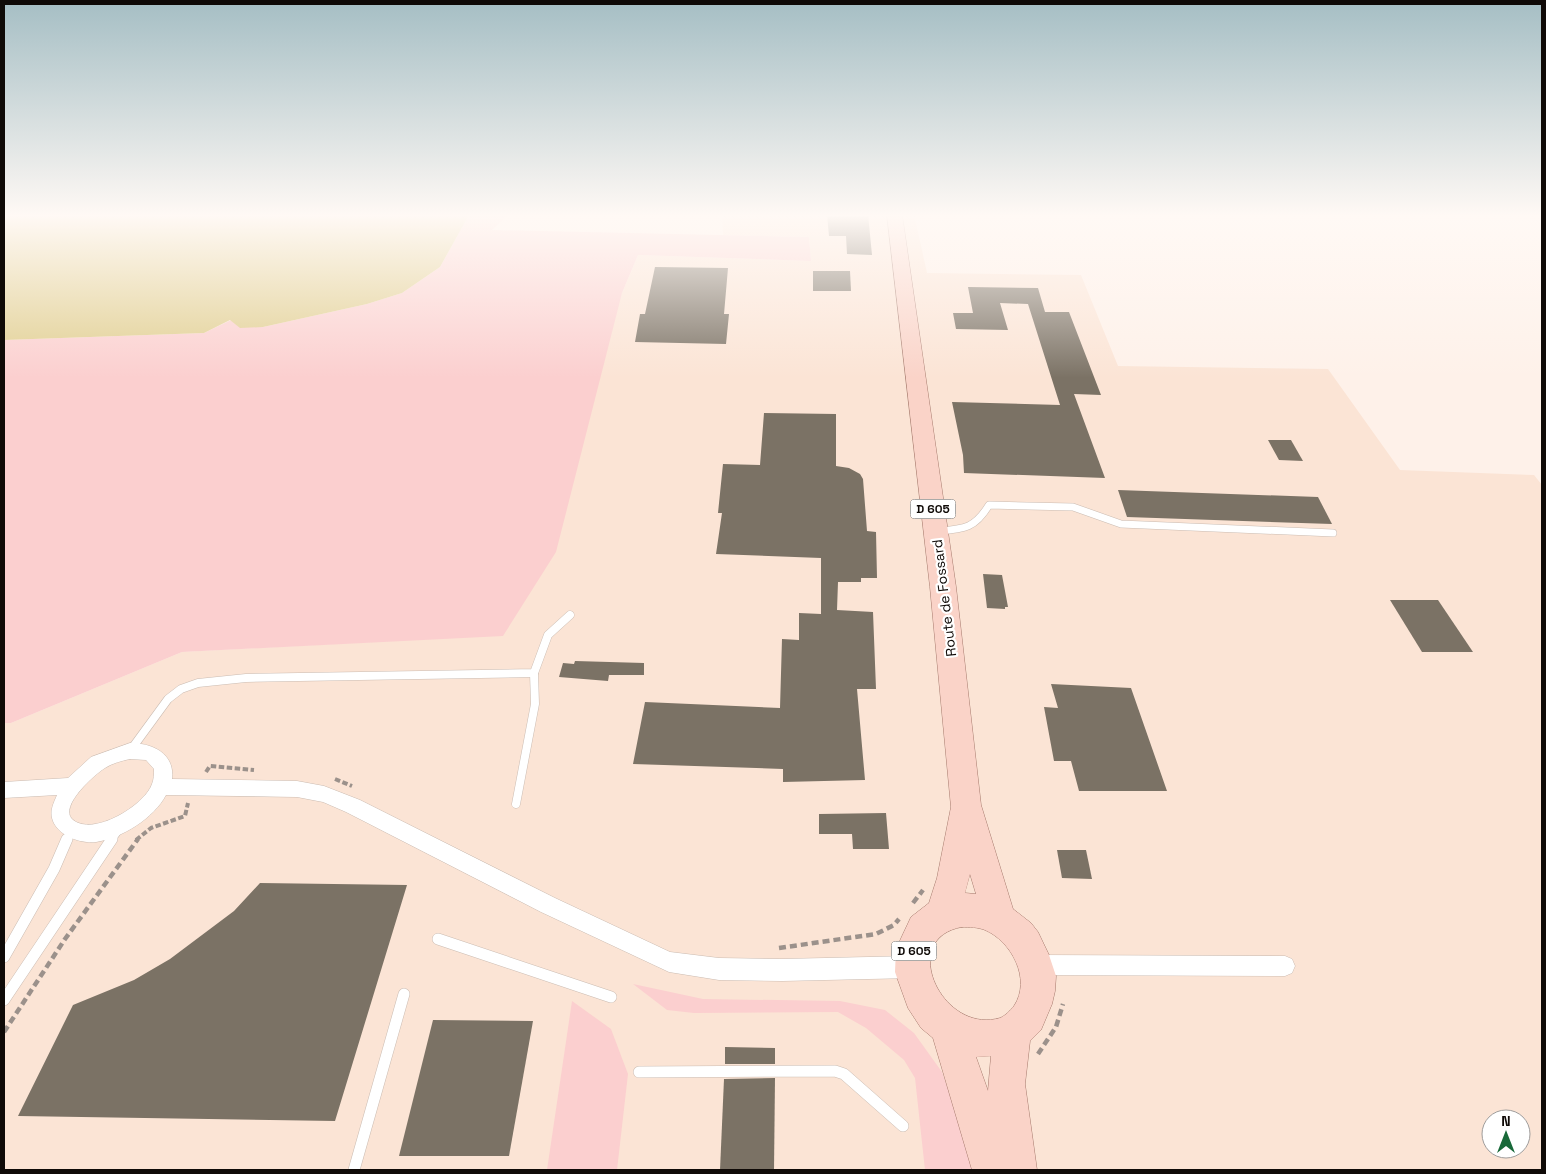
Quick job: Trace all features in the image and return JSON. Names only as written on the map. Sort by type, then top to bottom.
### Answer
[{"type":"main road","name":"Route de Fossard","points":[[901,269],[944,596],[966,805]]},
{"type":"main road","name":"D 605","points":[[966,805],[953,878],[927,909],[930,922],[920,934],[914,950],[912,967],[915,984],[922,1001],[934,1016],[948,1028],[970,1038],[992,1039],[1013,1032]]},
{"type":"main road","name":"D 605","points":[[966,805],[1000,920]]},
{"type":"main road","points":[[927,909],[981,912],[1000,920],[1018,934],[1031,954],[1035,965],[1038,976],[1037,998],[1028,1018],[1013,1032],[1006,1084],[1017,1170]]},
{"type":"main road","name":"D 605","points":[[948,1028],[980,1126],[992,1170]]},
{"type":"street","points":[[130,751],[155,756],[162,764],[164,774],[161,787],[145,808],[122,823],[102,832],[85,833],[72,830],[64,822],[61,812],[63,799],[70,786],[82,773],[97,762],[130,751]]},
{"type":"street","points":[[4,790],[70,786]]},
{"type":"street","points":[[161,787],[297,789],[324,794],[353,806],[548,905],[669,962],[719,969],[782,970],[912,967]]},
{"type":"street","points":[[1035,965],[1285,966]]},
{"type":"lane","points":[[936,531],[965,529],[980,520],[989,505],[1073,507],[1120,524],[1333,533]]},
{"type":"lane","points":[[516,804],[536,704],[534,672],[548,634],[570,615]]},
{"type":"lane","points":[[130,751],[168,699],[181,689],[198,683],[246,678],[534,672]]},
{"type":"lane","points":[[4,1000],[122,823]]},
{"type":"lane","points":[[4,957],[54,869],[72,830]]},
{"type":"lane","points":[[438,939],[611,997]]},
{"type":"lane","points":[[354,1170],[404,994]]},
{"type":"lane","points":[[639,1072],[835,1071],[844,1074],[903,1126]]},
{"type":"path","points":[[4,1032],[133,843],[151,828],[185,816],[192,788],[210,766],[256,770]]},
{"type":"path","points":[[328,778],[342,781],[355,787]]},
{"type":"path","points":[[926,881],[923,890],[927,909]]},
{"type":"path","points":[[773,949],[876,934],[894,925],[900,918]]},
{"type":"shaded area","points":[[4,269],[437,269],[402,293],[367,304],[263,327],[240,328],[230,320],[204,333],[4,340]]},
{"type":"shaded area","points":[[437,269],[632,269],[622,293],[556,552],[503,636],[182,652],[11,723],[4,723],[4,340],[204,333],[231,320],[263,327],[367,304],[402,293]]},
{"type":"shaded area","points":[[632,269],[926,269],[927,273],[1081,275],[1118,366],[1328,369],[1400,470],[1534,475],[1542,485],[1542,1170],[4,1170],[4,723],[11,723],[182,652],[503,635],[622,293]]},
{"type":"shaded area","points":[[633,984],[703,999],[840,1001],[885,1010],[914,1033],[942,1072],[963,1131],[972,1170],[925,1170],[915,1078],[904,1060],[866,1028],[838,1012],[694,1013],[667,1010]]},
{"type":"shaded area","points":[[572,1001],[611,1029],[628,1074],[617,1170],[547,1170]]},
{"type":"building","points":[[655,269],[728,269],[724,314],[729,314],[726,344],[635,342],[640,314],[645,314]]},
{"type":"building","points":[[813,271],[850,271],[851,291],[813,291]]},
{"type":"building","points":[[968,287],[1038,288],[1045,312],[1069,312],[1101,395],[1074,394],[1105,478],[964,473],[963,455],[952,402],[1060,405],[1028,304],[1000,303],[1008,330],[956,329],[953,313],[973,313]]},
{"type":"building","points":[[764,413],[836,414],[836,466],[849,468],[860,474],[863,479],[867,531],[876,532],[877,578],[861,578],[861,582],[838,582],[837,610],[873,612],[876,689],[857,689],[865,780],[783,782],[783,769],[633,764],[645,702],[780,708],[782,639],[799,640],[799,613],[821,614],[821,558],[716,554],[722,513],[718,513],[723,464],[760,465]]},
{"type":"building","points":[[1268,440],[1291,440],[1303,461],[1279,460]]},
{"type":"building","points":[[1118,490],[1318,497],[1332,524],[1127,517]]},
{"type":"building","points":[[983,574],[1002,575],[1008,607],[1005,607],[1005,609],[987,608]]},
{"type":"building","points":[[1390,600],[1438,600],[1473,652],[1422,652]]},
{"type":"building","points":[[575,661],[644,663],[644,675],[609,675],[608,681],[559,677],[563,663],[574,664]]},
{"type":"building","points":[[1051,684],[1131,688],[1167,791],[1079,791],[1071,761],[1054,761],[1044,707],[1058,708]]},
{"type":"building","points":[[886,813],[889,849],[853,849],[852,834],[819,834],[819,814]]},
{"type":"building","points":[[1057,850],[1086,850],[1092,879],[1062,878]]},
{"type":"building","points":[[260,883],[407,885],[335,1121],[18,1116],[73,1005],[134,980],[170,959],[234,911]]},
{"type":"building","points":[[433,1020],[533,1021],[509,1156],[399,1156]]},
{"type":"building","points":[[725,1047],[775,1048],[775,1064],[725,1064]]},
{"type":"building","points":[[775,1078],[774,1170],[720,1170],[724,1079]]}]
